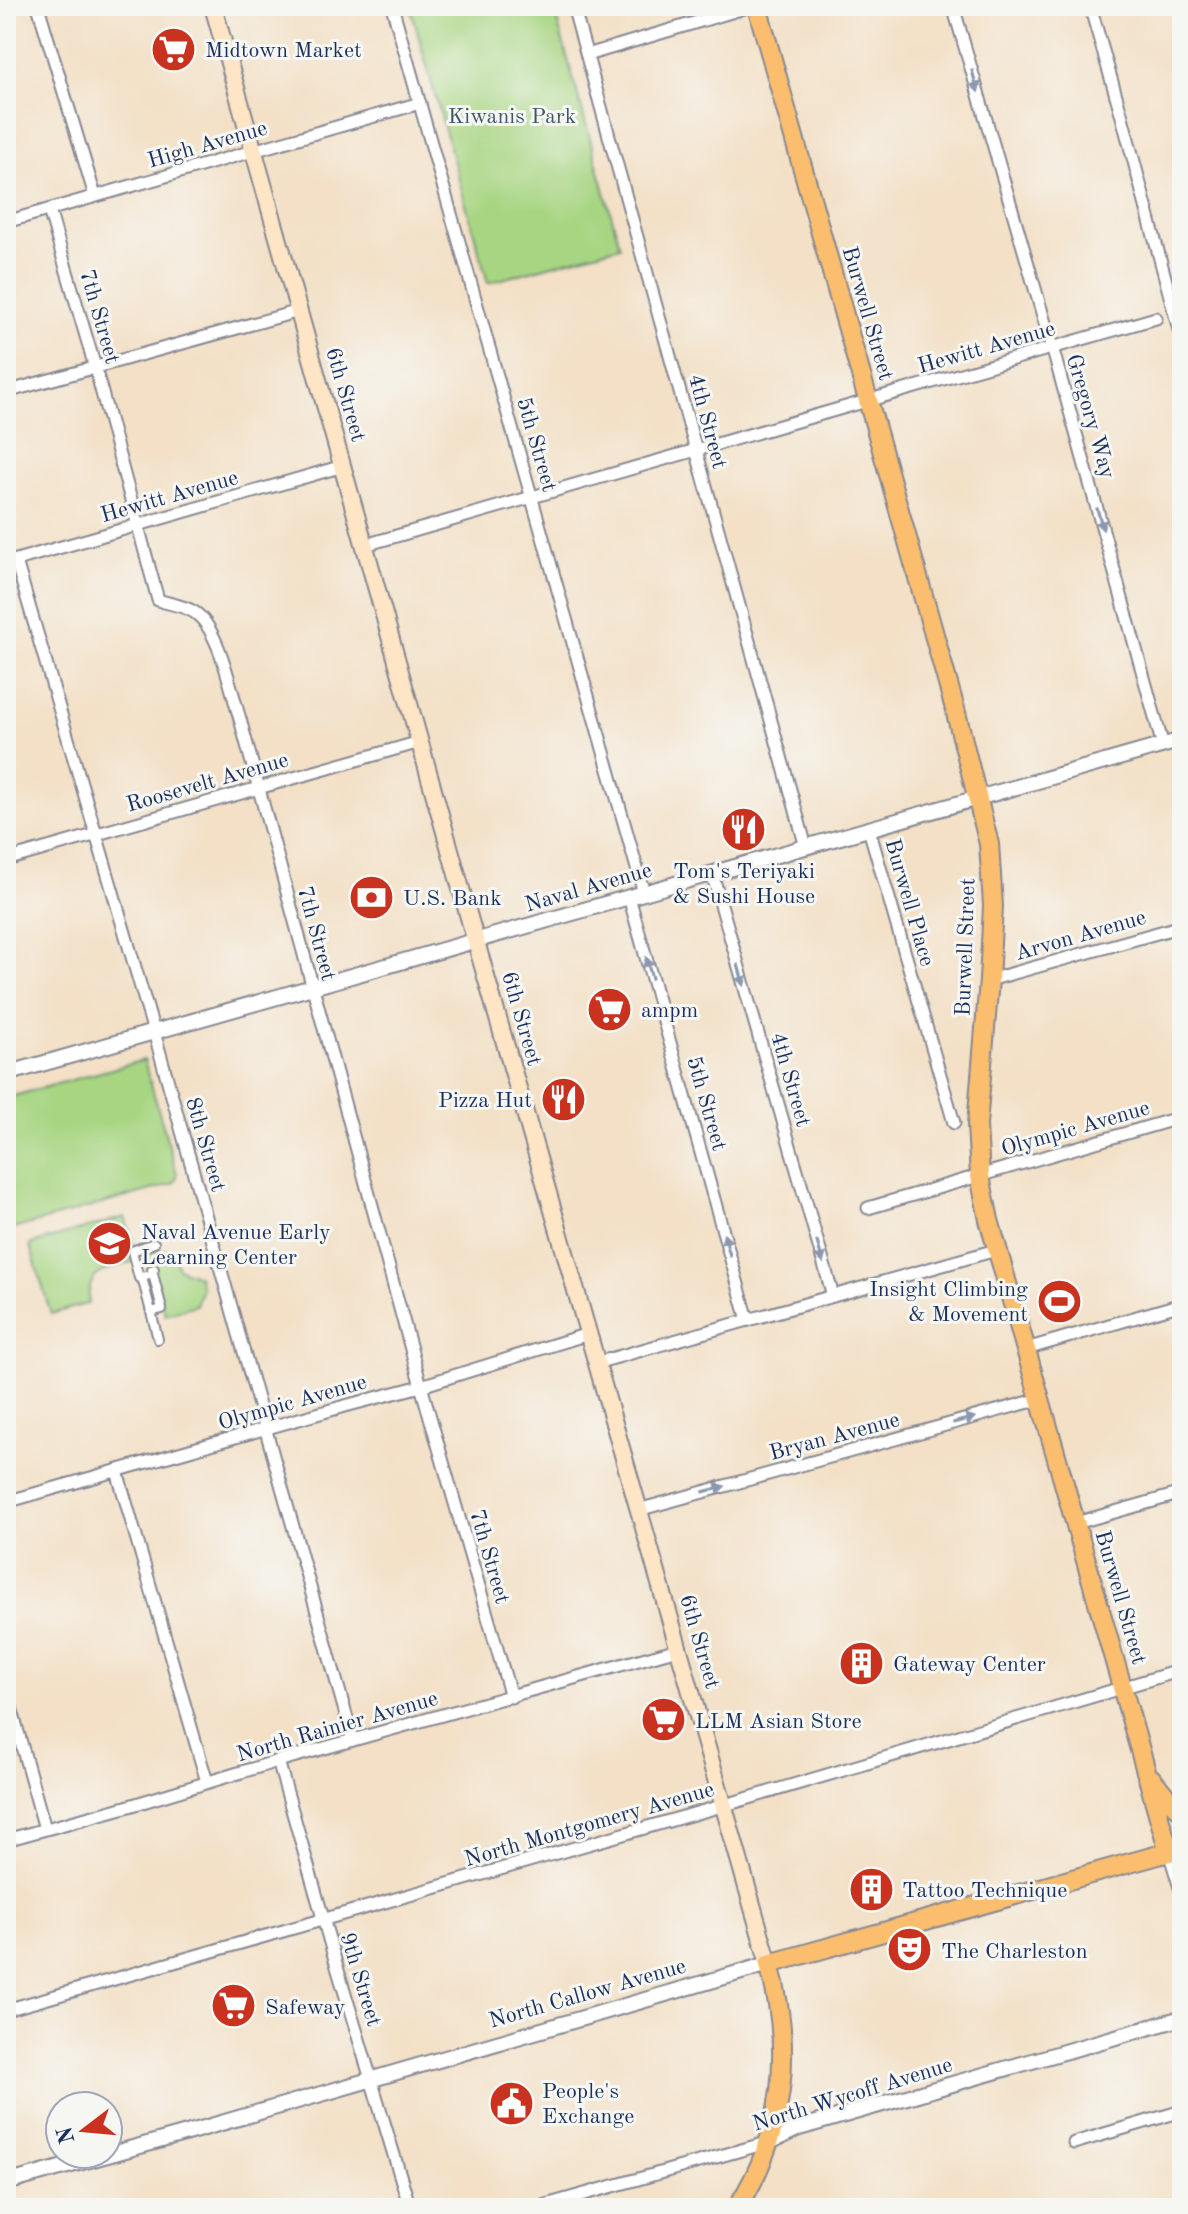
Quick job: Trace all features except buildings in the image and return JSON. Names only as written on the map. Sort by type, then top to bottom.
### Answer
[{"type":"main road","name":"6th Street","points":[[213,6],[775,1987],[783,2043],[780,2096],[770,2142],[756,2176],[737,2208]]},
{"type":"main road","name":"Burwell Street","points":[[754,6],[869,400],[989,844],[993,886],[989,980],[977,1105],[980,1176],[996,1250],[1146,1773],[1176,1850]]},
{"type":"main road","points":[[1146,1773],[1182,1811]]},
{"type":"main road","name":"North Callow Avenue","points":[[769,1964],[1176,1850]]},
{"type":"street","points":[[38,6],[95,196]]},
{"type":"street","name":"5th Street","points":[[392,6],[644,893]]},
{"type":"street","name":"4th Street","points":[[573,6],[806,847]]},
{"type":"street","points":[[587,55],[754,6]]},
{"type":"street","name":"Gregory Way","points":[[953,6],[1163,746]]},
{"type":"street","points":[[1090,6],[1182,341]]},
{"type":"street","name":"High Avenue","points":[[6,222],[420,103]]},
{"type":"street","name":"7th Street","points":[[49,210],[158,600],[199,615],[210,630],[231,691],[421,1386],[511,1697]]},
{"type":"street","points":[[6,392],[299,311]]},
{"type":"street","name":"Hewitt Avenue","points":[[365,545],[1156,318]]},
{"type":"street","name":"Hewitt Avenue","points":[[11,562],[343,466]]},
{"type":"street","name":"8th Street","points":[[11,562],[154,1032],[353,1740]]},
{"type":"street","name":"Naval Avenue","points":[[6,1074],[1182,740]]},
{"type":"street","name":"Roosevelt Avenue","points":[[6,860],[420,742]]},
{"type":"street","name":"Burwell Place","points":[[869,829],[954,1123]]},
{"type":"street","name":"4th Street","points":[[712,873],[833,1296]]},
{"type":"street","name":"5th Street","points":[[629,897],[748,1320]]},
{"type":"street","name":"Arvon Avenue","points":[[989,980],[1182,926]]},
{"type":"street","name":"Olympic Avenue","points":[[868,1208],[1182,1117]]},
{"type":"street","points":[[151,1312],[162,1309],[154,1272],[139,1278],[132,1251],[154,1243]]},
{"type":"street","points":[[596,1363],[996,1250]]},
{"type":"street","points":[[142,1277],[158,1339]]},
{"type":"street","points":[[1026,1349],[1182,1304]]},
{"type":"street","name":"Olympic Avenue","points":[[6,1502],[421,1386],[588,1334]]},
{"type":"street","name":"Bryan Avenue","points":[[638,1510],[1040,1399]]},
{"type":"street","points":[[117,1471],[207,1782]]},
{"type":"street","points":[[1076,1523],[1182,1493]]},
{"type":"street","name":"North Rainier Avenue","points":[[6,1840],[678,1649]]},
{"type":"street","name":"North Montgomery Avenue","points":[[6,2010],[323,1921],[1182,1670]]},
{"type":"street","points":[[6,1689],[45,1829]]},
{"type":"street","name":"9th Street","points":[[278,1761],[410,2208]]},
{"type":"street","name":"Burwell Street","points":[[1176,1850],[1182,1894]]},
{"type":"street","name":"North Callow Avenue","points":[[6,2183],[769,1964]]},
{"type":"street","name":"North Wycoff Avenue","points":[[535,2208],[770,2142],[799,2128],[1182,2018]]},
{"type":"street","points":[[1074,2143],[1182,2111]]},
{"type":"street","points":[[1153,2208],[1182,2199]]},
{"type":"green space","name":"Kiwanis Park","points":[[410,6],[553,6],[620,246],[488,283]]},
{"type":"green space","points":[[144,1060],[177,1174],[173,1184],[6,1231],[6,1098]]},
{"type":"green space","points":[[125,1217],[135,1249],[132,1262],[106,1270],[94,1278],[89,1303],[51,1314],[31,1244]]},
{"type":"green space","points":[[173,1249],[178,1268],[198,1276],[202,1288],[196,1305],[165,1314],[150,1252]]},
{"type":"place","name":"Midtown Market","points":[[174,49]]},
{"type":"place","name":"Tom's Teriyaki & Sushi House","points":[[744,829]]},
{"type":"place","name":"U.S. Bank","points":[[372,897]]},
{"type":"place","name":"ampm","points":[[610,1009]]},
{"type":"place","name":"Pizza Hut","points":[[563,1099]]},
{"type":"place","name":"Naval Avenue Early Learning Center","points":[[110,1244]]},
{"type":"place","name":"Insight Climbing & Movement","points":[[1059,1301]]},
{"type":"place","name":"Gateway Center","points":[[862,1663]]},
{"type":"place","name":"LLM Asian Store","points":[[664,1720]]},
{"type":"place","name":"Tattoo Technique","points":[[871,1889]]},
{"type":"place","name":"The Charleston","points":[[910,1950]]},
{"type":"place","name":"Safeway","points":[[234,2006]]},
{"type":"place","name":"People's Exchange","points":[[511,2103]]}]
